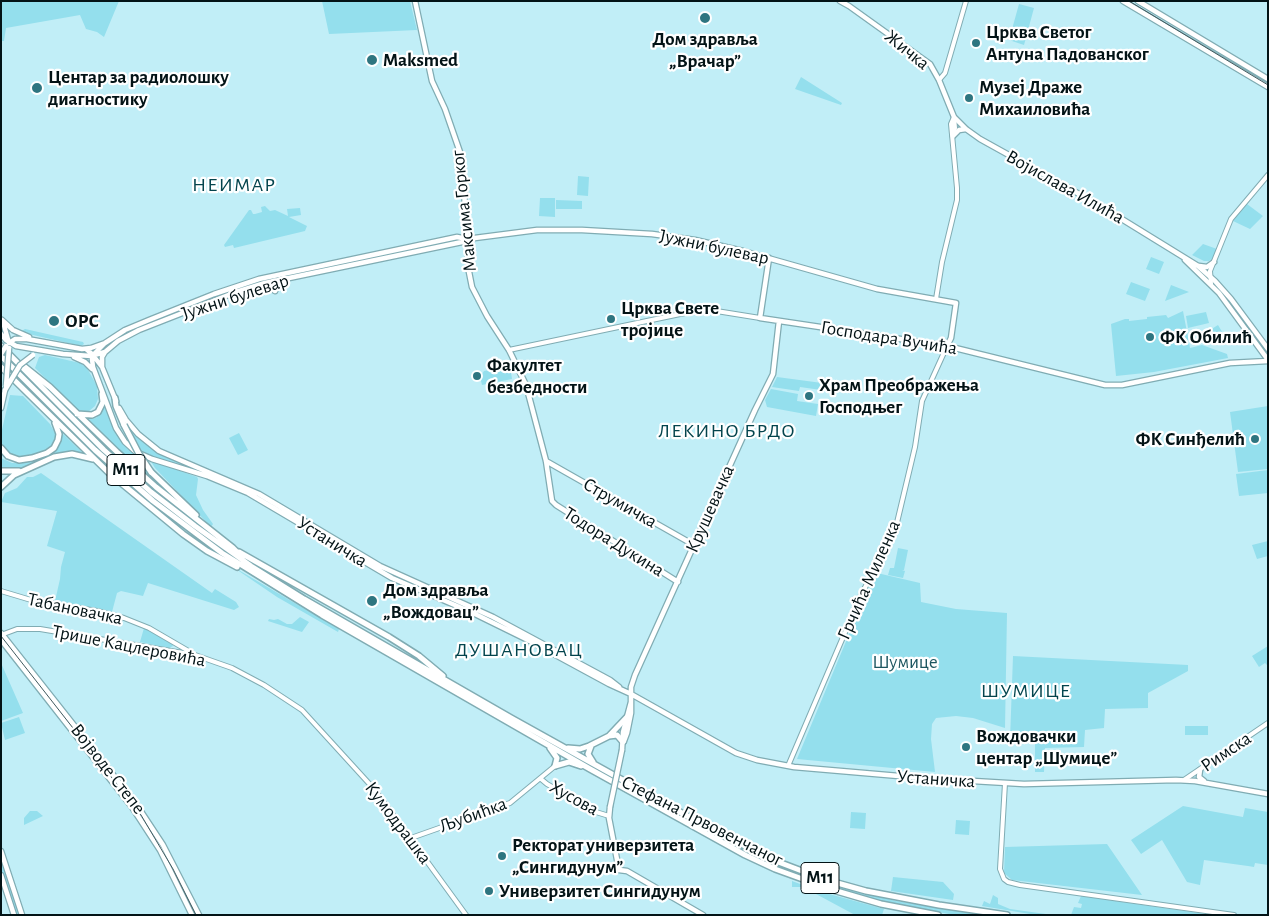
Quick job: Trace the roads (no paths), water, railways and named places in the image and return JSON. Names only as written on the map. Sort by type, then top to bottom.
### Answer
[{"type":"highway","name":"M11","points":[[6,346],[14,359],[76,424],[128,472],[195,526],[251,566],[311,603],[602,769]]},
{"type":"highway","name":"M11","points":[[1,355],[94,450],[134,486],[192,531],[260,578],[590,769]]},
{"type":"highway","points":[[14,359],[50,387],[156,486],[232,548],[251,566]]},
{"type":"highway","points":[[1,367],[93,459],[147,506],[207,550],[260,578]]},
{"type":"highway","points":[[77,414],[88,416],[98,412],[103,402],[102,394]]},
{"type":"highway","points":[[115,398],[116,406],[124,425],[151,472],[210,530]]},
{"type":"highway","points":[[1,448],[5,454],[19,460],[46,454],[56,446],[58,440],[59,434],[54,420]]},
{"type":"highway","points":[[1,487],[10,478],[22,471],[64,454],[75,454],[93,459]]},
{"type":"highway","points":[[1,471],[22,471]]},
{"type":"highway","points":[[232,548],[389,637],[419,656],[461,688]]},
{"type":"highway","points":[[565,748],[580,749],[592,745],[608,736],[627,717]]},
{"type":"highway","points":[[608,736],[617,736],[623,741]]},
{"type":"highway","points":[[544,743],[556,756],[555,766],[569,762],[590,769]]},
{"type":"highway","points":[[592,745],[588,750],[589,757],[602,769]]},
{"type":"highway","name":"Стефана Првовенчаног","points":[[590,769],[775,869],[856,897],[899,908],[938,915]]},
{"type":"highway","name":"Стефана Првовенчаног","points":[[602,769],[738,844],[823,879],[892,897],[1008,915]]},
{"type":"main road","name":"Максима Горког","points":[[415,1],[432,82],[462,158],[469,272],[473,291],[509,350],[526,385],[546,460],[552,501]]},
{"type":"main road","name":"Жичка","points":[[840,1],[928,62],[939,80],[954,117]]},
{"type":"main road","points":[[1123,1],[1268,87]]},
{"type":"main road","points":[[1138,1],[1268,79]]},
{"type":"main road","name":"Војислава Илића","points":[[954,117],[980,139],[1100,205],[1198,266],[1209,275],[1235,304],[1268,349]]},
{"type":"main road","points":[[953,135],[959,130],[966,129]]},
{"type":"main road","name":"Јужни булевар","points":[[6,346],[93,356],[105,352],[118,341],[139,330],[236,292],[278,281],[462,242],[467,239],[541,230],[622,232],[695,240],[769,258],[866,286],[956,303]]},
{"type":"main road","name":"Јужни булевар","points":[[6,346],[17,339],[86,349],[105,343],[119,333],[149,320],[259,279],[450,238],[461,237],[467,239]]},
{"type":"main road","name":"Војислава Илића","points":[[1179,254],[1210,284],[1241,321],[1268,361]]},
{"type":"main road","points":[[760,318],[769,258]]},
{"type":"main road","points":[[1198,266],[1207,267],[1214,262]]},
{"type":"main road","points":[[275,291],[278,281]]},
{"type":"main road","name":"Грчића Миленка","points":[[947,346],[951,338],[956,303]]},
{"type":"main road","name":"Господара Вучића","points":[[760,318],[947,346],[1108,385],[1122,385],[1230,363],[1268,361]]},
{"type":"main road","points":[[2,319],[17,333],[40,341]]},
{"type":"main road","points":[[1,408],[5,390],[8,334],[2,319]]},
{"type":"main road","name":"Крушевачка","points":[[631,700],[635,675],[773,374],[780,321]]},
{"type":"main road","points":[[1,334],[6,346]]},
{"type":"main road","points":[[93,356],[105,343]]},
{"type":"main road","points":[[1,355],[6,346]]},
{"type":"main road","points":[[78,355],[84,353],[86,349]]},
{"type":"main road","name":"Устаничка","points":[[86,349],[102,366],[121,411],[132,428],[159,451],[259,494],[388,570],[493,616],[610,680],[622,689],[736,753],[757,760],[788,766],[922,778],[1005,784],[1184,780],[1268,794]]},
{"type":"main road","points":[[5,390],[20,365],[34,355],[47,351]]},
{"type":"main road","points":[[102,366],[102,357],[105,352]]},
{"type":"main road","points":[[63,354],[82,360],[94,372]]},
{"type":"main road","name":"Устаничка","points":[[93,356],[94,372],[119,434],[139,454],[207,476],[248,493],[392,578],[502,627],[609,684],[622,689]]},
{"type":"main road","name":"Струмичка","points":[[546,460],[694,545]]},
{"type":"main road","name":"Тодора Дукина","points":[[552,501],[678,582]]},
{"type":"main road","name":"Војводе Степе","points":[[1,636],[25,670],[132,807],[160,850],[192,915]]},
{"type":"main road","name":"Војводе Степе","points":[[1,636],[136,804],[163,844],[199,915]]},
{"type":"main road","points":[[631,700],[609,816],[619,870],[627,871],[703,915]]},
{"type":"main road","points":[[623,741],[627,733],[631,713],[631,700]]},
{"type":"main road","points":[[1200,770],[1200,779],[1208,783]]},
{"type":"main road","points":[[1,850],[21,912],[13,913],[1,875]]},
{"type":"street","points":[[939,80],[945,73],[966,1]]},
{"type":"street","points":[[936,299],[942,262],[954,217],[957,197],[951,124],[954,117]]},
{"type":"street","points":[[1210,284],[1209,275],[1232,218],[1268,175]]},
{"type":"street","name":"Господара Вучића","points":[[509,350],[698,310],[712,309],[760,318]]},
{"type":"street","name":"Грчића Миленка","points":[[788,766],[861,595],[895,531],[915,444],[921,403],[947,346]]},
{"type":"street","name":"Табановачка","points":[[1,591],[31,600],[97,611],[149,628],[195,655]]},
{"type":"street","name":"Трише Кацлеровића","points":[[1,636],[17,629],[40,629],[195,655],[232,668],[278,693],[302,710],[324,734]]},
{"type":"street","points":[[176,652],[179,650],[179,646]]},
{"type":"street","name":"Римска","points":[[1184,780],[1268,723]]},
{"type":"street","name":"Кумодрашка","points":[[324,734],[378,793],[466,915]]},
{"type":"street","name":"Љубићка","points":[[411,838],[510,803],[555,766]]},
{"type":"street","name":"Хусова","points":[[541,779],[596,812],[609,816]]},
{"type":"street","points":[[1005,784],[1000,868],[1004,879],[1013,884],[1234,915]]},
{"type":"tram line","points":[[1129,1],[1268,85]]},
{"type":"tram line","points":[[1,636],[141,815],[173,869],[196,915]]},
{"type":"place","name":"Дом здравља „Врачар”","points":[[705,18]]},
{"type":"place","name":"Црква Светог Антуна Падованског","points":[[976,43]]},
{"type":"place","name":"Maksmed","points":[[372,60]]},
{"type":"place","name":"Центар за радиолошку диагностику","points":[[37,88]]},
{"type":"place","name":"Музеј Драже Михаиловића","points":[[969,98]]},
{"type":"place","name":"Црква Свете тројице","points":[[611,319]]},
{"type":"place","name":"ОРС","points":[[54,321]]},
{"type":"place","name":"ФК Обилић","points":[[1150,337]]},
{"type":"place","name":"Факултет безбедности","points":[[477,376]]},
{"type":"place","name":"Храм Преображења Господњег","points":[[809,396]]},
{"type":"place","name":"ФК Синђелић","points":[[1255,439]]},
{"type":"place","name":"Дом здравља „Вождовац”","points":[[372,601]]},
{"type":"place","name":"Вождовачки центар „Шумице”","points":[[966,747]]},
{"type":"place","name":"Ректорат универзитета „Сингидунум”","points":[[502,856]]},
{"type":"place","name":"Универзитет Сингидунум","points":[[489,891]]},
{"type":"district","name":"НЕИМАР","points":[[234,185]]},
{"type":"district","name":"ЛЕКИНО БРДО","points":[[727,431]]},
{"type":"district","name":"ДУШАНОВАЦ","points":[[519,650]]},
{"type":"district","name":"ШУМИЦЕ","points":[[1026,691]]},
{"type":"park label","name":"Шумице","points":[[905,662]]}]
